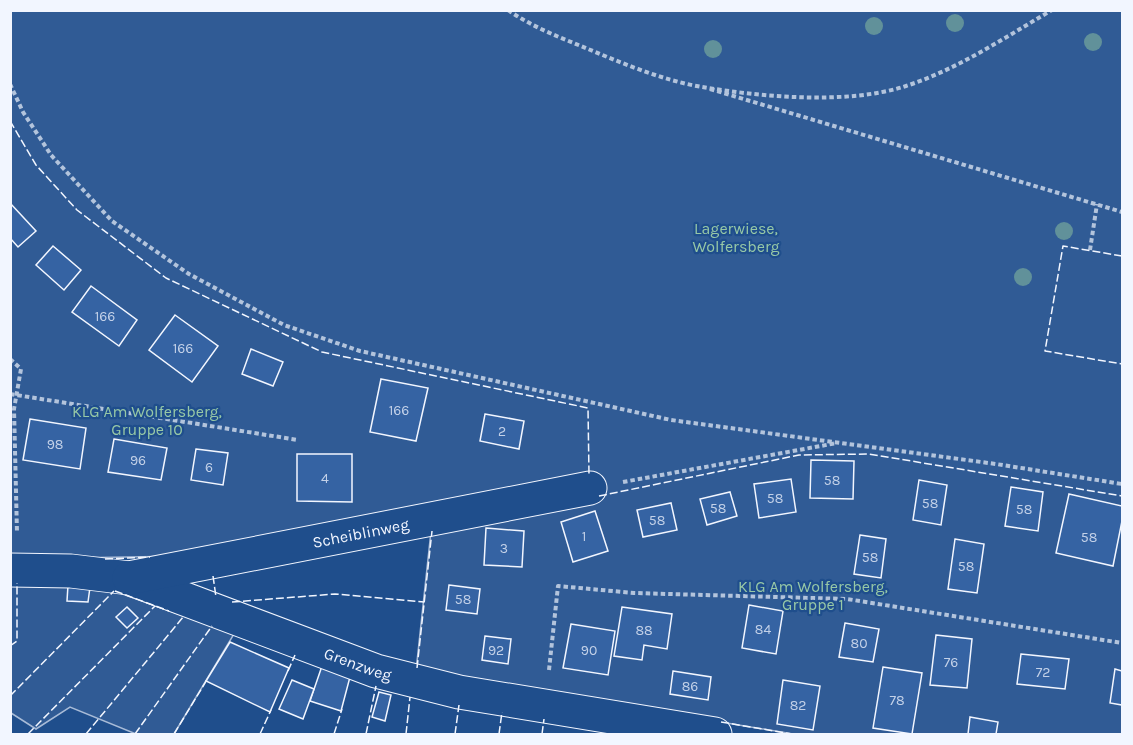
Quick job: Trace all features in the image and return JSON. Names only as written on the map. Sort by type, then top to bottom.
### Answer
[{"type":"street","name":"Scheiblinweg","points":[[129,578],[590,488]]},
{"type":"street","name":"Grenzweg","points":[[14,570],[71,572],[129,578],[376,671],[459,692],[715,735]]},
{"type":"path","points":[[508,10],[527,24],[620,62],[1122,212]]},
{"type":"path","points":[[701,87],[801,97],[858,95],[904,87],[948,70],[1052,10]]},
{"type":"path","points":[[10,84],[23,112],[51,155],[112,221],[189,274],[284,325],[360,351],[671,420],[840,442],[1122,484]]},
{"type":"path","points":[[1090,250],[1096,204]]},
{"type":"path","points":[[10,359],[21,369],[14,409],[14,570]]},
{"type":"path","points":[[10,394],[298,440]]},
{"type":"path","points":[[590,488],[840,442]]},
{"type":"path","points":[[545,706],[558,586],[634,593],[847,599],[1122,643]]},
{"type":"green space","points":[[11,11],[1122,11],[1122,734],[793,734],[416,671],[431,531],[186,556],[11,559]]},
{"type":"green space","points":[[10,582],[114,591],[234,634],[174,734],[136,734],[70,707],[36,729],[11,713]]},
{"type":"building","points":[[10,203],[36,231],[18,247],[10,238]]},
{"type":"building","points":[[53,246],[81,270],[64,290],[36,265]]},
{"type":"building","points":[[91,286],[137,320],[119,346],[72,312]]},
{"type":"building","points":[[175,315],[218,346],[192,382],[149,350]]},
{"type":"building","points":[[251,349],[283,362],[273,386],[242,374]]},
{"type":"building","points":[[381,379],[428,388],[416,441],[370,432]]},
{"type":"building","points":[[485,414],[524,421],[519,449],[480,441]]},
{"type":"building","points":[[30,419],[86,428],[80,469],[23,460]]},
{"type":"building","points":[[114,439],[167,448],[161,480],[108,472]]},
{"type":"building","points":[[196,449],[228,453],[223,485],[191,480]]},
{"type":"building","points":[[297,454],[352,454],[352,502],[297,501]]},
{"type":"building","points":[[811,460],[854,461],[853,499],[810,498]]},
{"type":"building","points":[[791,479],[796,512],[759,518],[754,484]]},
{"type":"building","points":[[919,480],[947,485],[941,525],[913,520]]},
{"type":"building","points":[[1011,487],[1043,492],[1038,531],[1005,526]]},
{"type":"building","points":[[730,492],[737,516],[707,525],[700,499]]},
{"type":"building","points":[[1069,494],[1122,506],[1122,521],[1113,566],[1056,553]]},
{"type":"building","points":[[671,503],[677,530],[643,537],[637,510]]},
{"type":"building","points":[[595,511],[608,551],[573,562],[561,522]]},
{"type":"building","points":[[486,528],[524,531],[522,567],[484,565]]},
{"type":"building","points":[[860,535],[886,539],[881,578],[854,574]]},
{"type":"building","points":[[955,539],[984,544],[977,593],[948,589]]},
{"type":"building","points":[[68,585],[90,587],[88,602],[67,601]]},
{"type":"building","points":[[449,585],[480,589],[477,614],[446,610]]},
{"type":"building","points":[[749,605],[783,611],[776,654],[742,648]]},
{"type":"building","points":[[127,607],[138,618],[127,628],[116,617]]},
{"type":"building","points":[[622,607],[672,614],[667,649],[644,645],[642,660],[614,656]]},
{"type":"building","points":[[845,623],[879,629],[873,662],[839,657]]},
{"type":"building","points":[[571,624],[615,631],[608,675],[563,668]]},
{"type":"building","points":[[936,635],[972,639],[967,688],[930,685]]},
{"type":"building","points":[[485,636],[511,639],[508,664],[482,660]]},
{"type":"building","points":[[230,642],[289,668],[270,712],[206,681]]},
{"type":"building","points":[[1021,654],[1069,659],[1065,689],[1017,684]]},
{"type":"building","points":[[322,666],[350,677],[341,711],[310,701]]},
{"type":"building","points":[[883,667],[922,673],[912,734],[873,728]]},
{"type":"building","points":[[1115,669],[1122,671],[1122,705],[1110,703]]},
{"type":"building","points":[[673,671],[711,677],[708,700],[670,694]]},
{"type":"building","points":[[292,680],[314,689],[303,719],[279,709]]},
{"type":"building","points":[[783,680],[820,686],[813,730],[777,724]]},
{"type":"building","points":[[379,692],[391,695],[385,721],[372,717]]},
{"type":"building","points":[[970,717],[998,722],[996,734],[968,734]]},
{"type":"fence","points":[[10,121],[36,165],[77,210],[166,278],[322,352],[588,408],[589,475]]},
{"type":"fence","points":[[1122,256],[1063,246],[1045,351],[1122,364]]},
{"type":"fence","points":[[599,496],[799,455],[869,454],[1122,496]]},
{"type":"fence","points":[[417,668],[432,531]]},
{"type":"fence","points":[[105,559],[150,557]]},
{"type":"fence","points":[[213,576],[216,597]]},
{"type":"fence","points":[[10,646],[17,641],[17,583]]},
{"type":"fence","points":[[10,696],[114,591]]},
{"type":"fence","points":[[115,591],[169,611]]},
{"type":"fence","points":[[232,602],[335,594],[424,602]]},
{"type":"fence","points":[[28,734],[155,606]]},
{"type":"fence","points":[[86,734],[184,616]]},
{"type":"fence","points":[[135,734],[212,626]]},
{"type":"fence","points":[[288,671],[295,655]]},
{"type":"fence","points":[[174,734],[208,678]]},
{"type":"fence","points":[[366,734],[376,686]]},
{"type":"fence","points":[[406,734],[410,697]]},
{"type":"fence","points":[[455,734],[459,705]]},
{"type":"fence","points":[[334,734],[342,709]]},
{"type":"fence","points":[[260,734],[271,710]]},
{"type":"fence","points":[[499,734],[502,712]]},
{"type":"fence","points":[[542,734],[544,719]]},
{"type":"fence","points":[[721,722],[792,734]]},
{"type":"park label","name":"Lagerwiese, Wolfersberg","points":[[736,237]]},
{"type":"park label","name":"KLG Am Wolfersberg, Gruppe 10","points":[[147,420]]},
{"type":"park label","name":"KLG Am Wolfersberg, Gruppe 1","points":[[813,595]]}]
